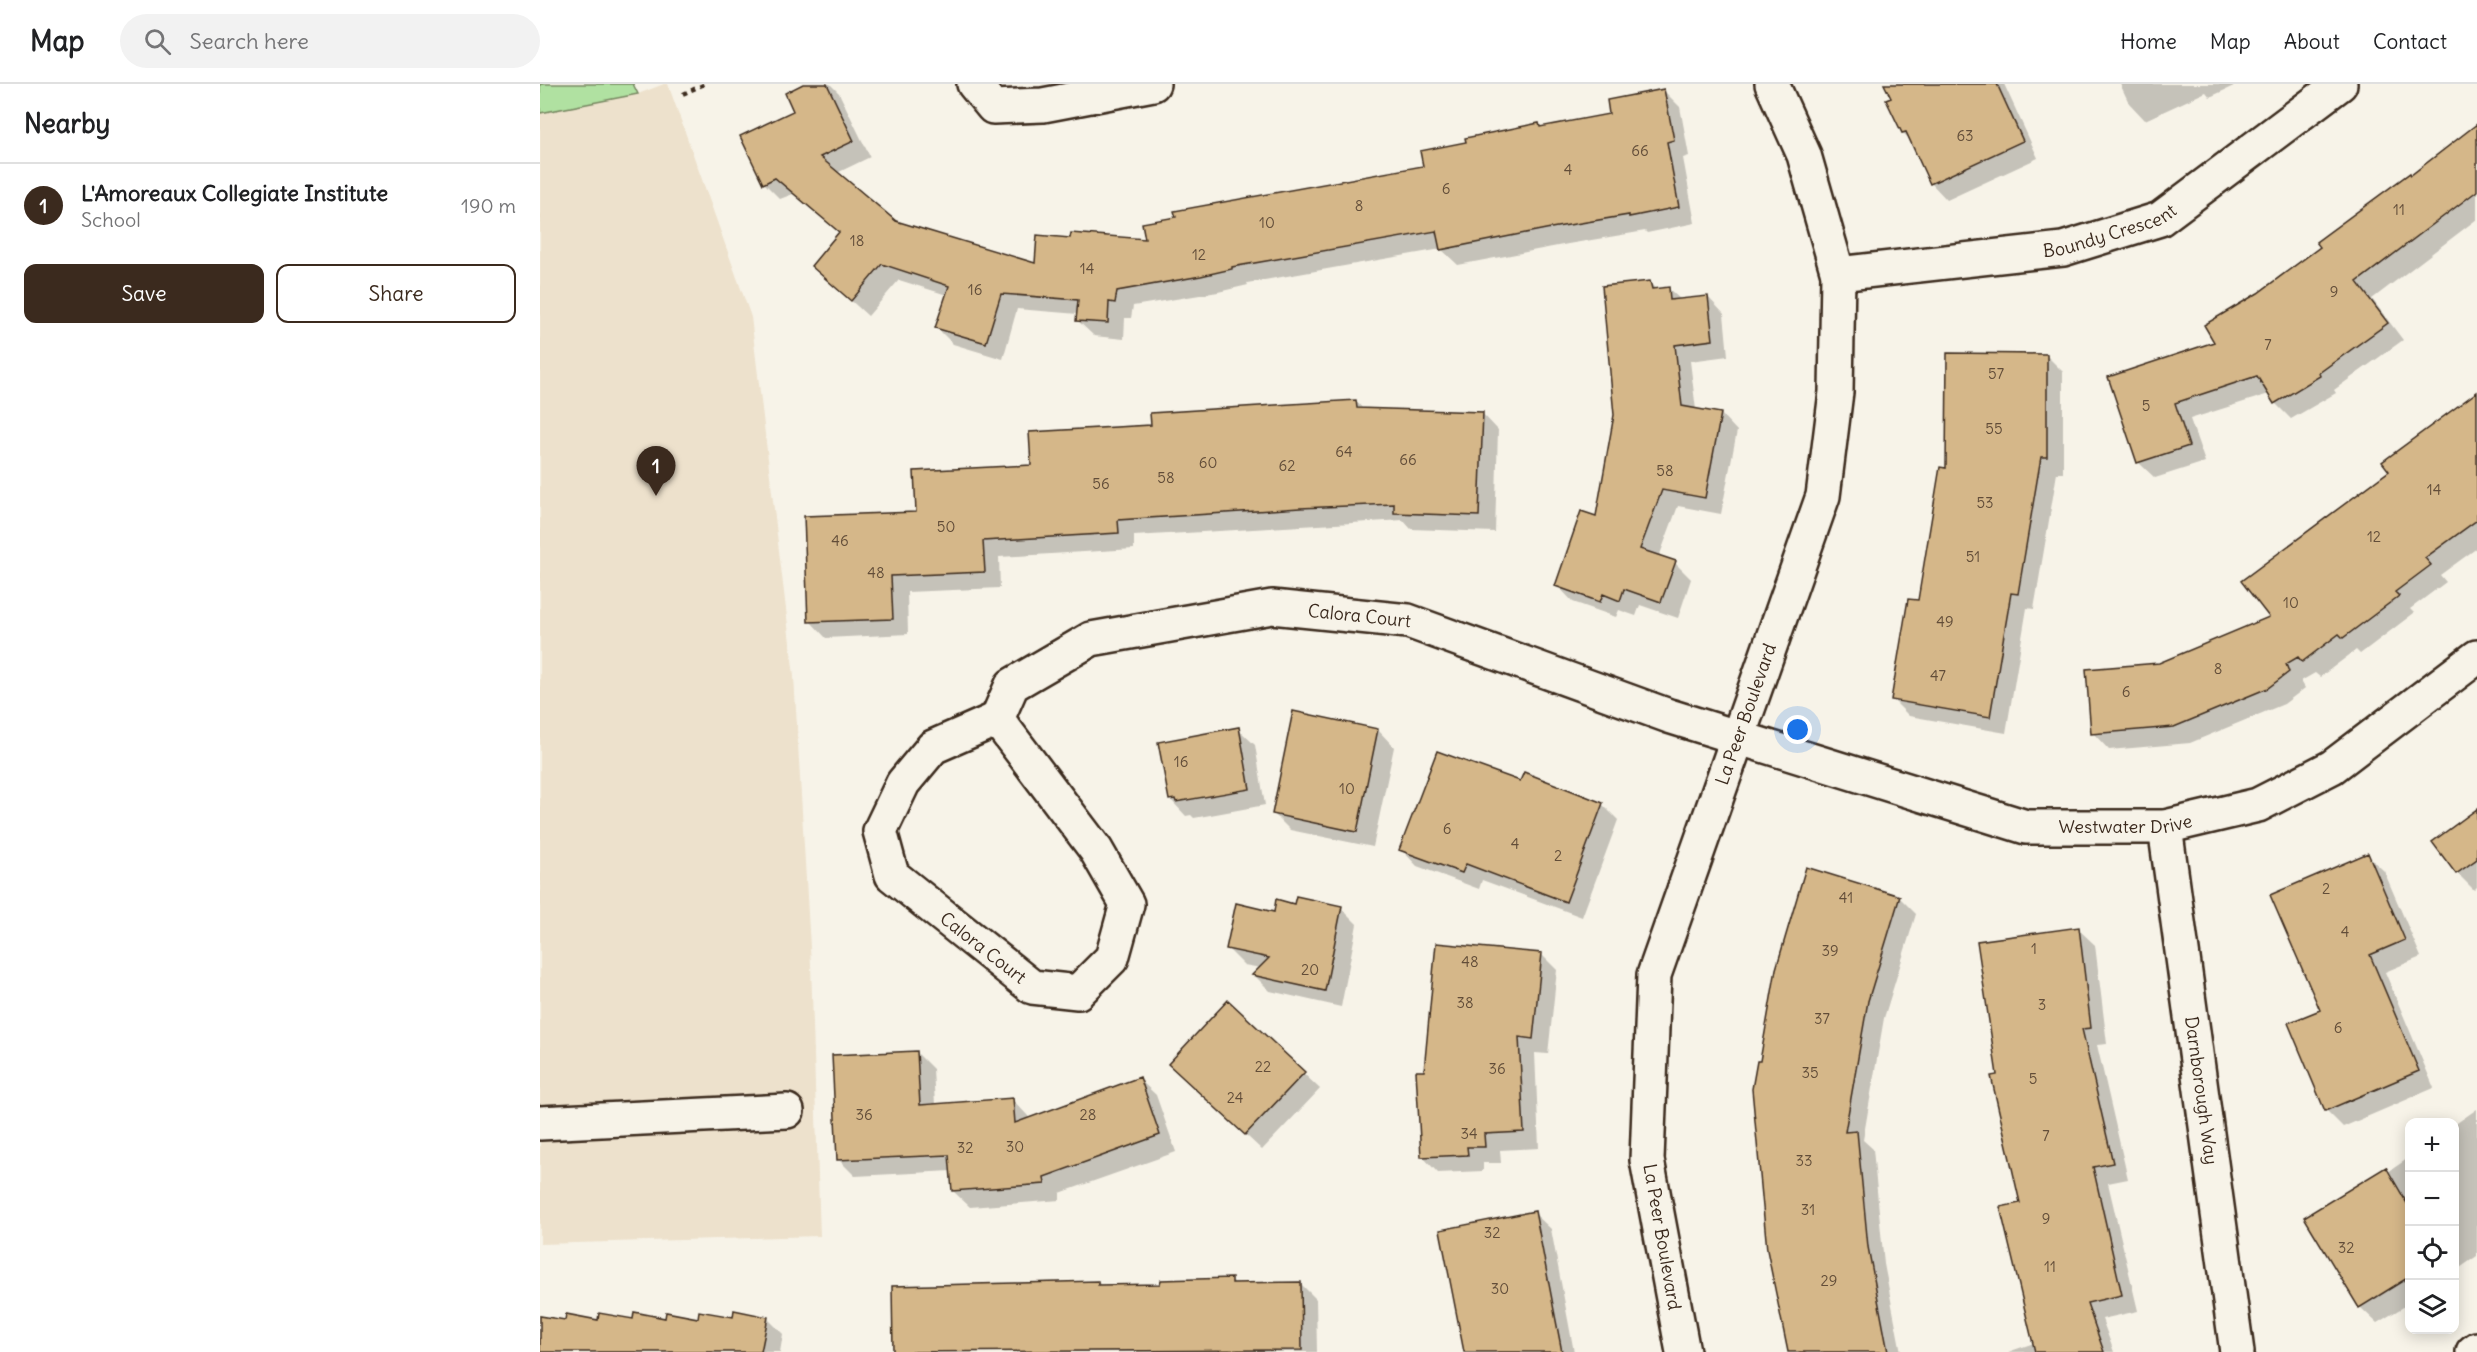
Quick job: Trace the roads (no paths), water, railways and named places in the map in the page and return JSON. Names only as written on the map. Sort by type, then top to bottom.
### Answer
[{"type":"street","points":[[974,84],[993,107],[1043,105],[1153,84]]},
{"type":"street","name":"La Peer Boulevard","points":[[1683,1352],[1647,1160],[1654,975],[1823,496],[1836,392],[1838,274],[1804,155],[1772,84]]},
{"type":"street","name":"Boundy Crescent","points":[[1838,274],[2063,249],[2160,219],[2340,84]]},
{"type":"street","name":"Calora Court","points":[[997,719],[1096,850],[1127,904],[1112,958],[1078,992],[1032,987],[892,875],[880,831],[903,783],[933,747],[997,719],[1012,685],[1091,639],[1272,607],[1408,621],[1669,716],[1739,737]]},
{"type":"street","name":"Westwater Drive","points":[[1739,737],[2025,827],[2165,827],[2258,805],[2332,767],[2477,657]]},
{"type":"street","name":"Darnborough Way","points":[[2165,827],[2237,1352]]},
{"type":"street","points":[[540,1123],[788,1111]]},
{"type":"street","points":[[2473,1352],[2477,1349]]},
{"type":"place","name":"L'Amoreaux Collegiate Institute","points":[[656,496]]}]
